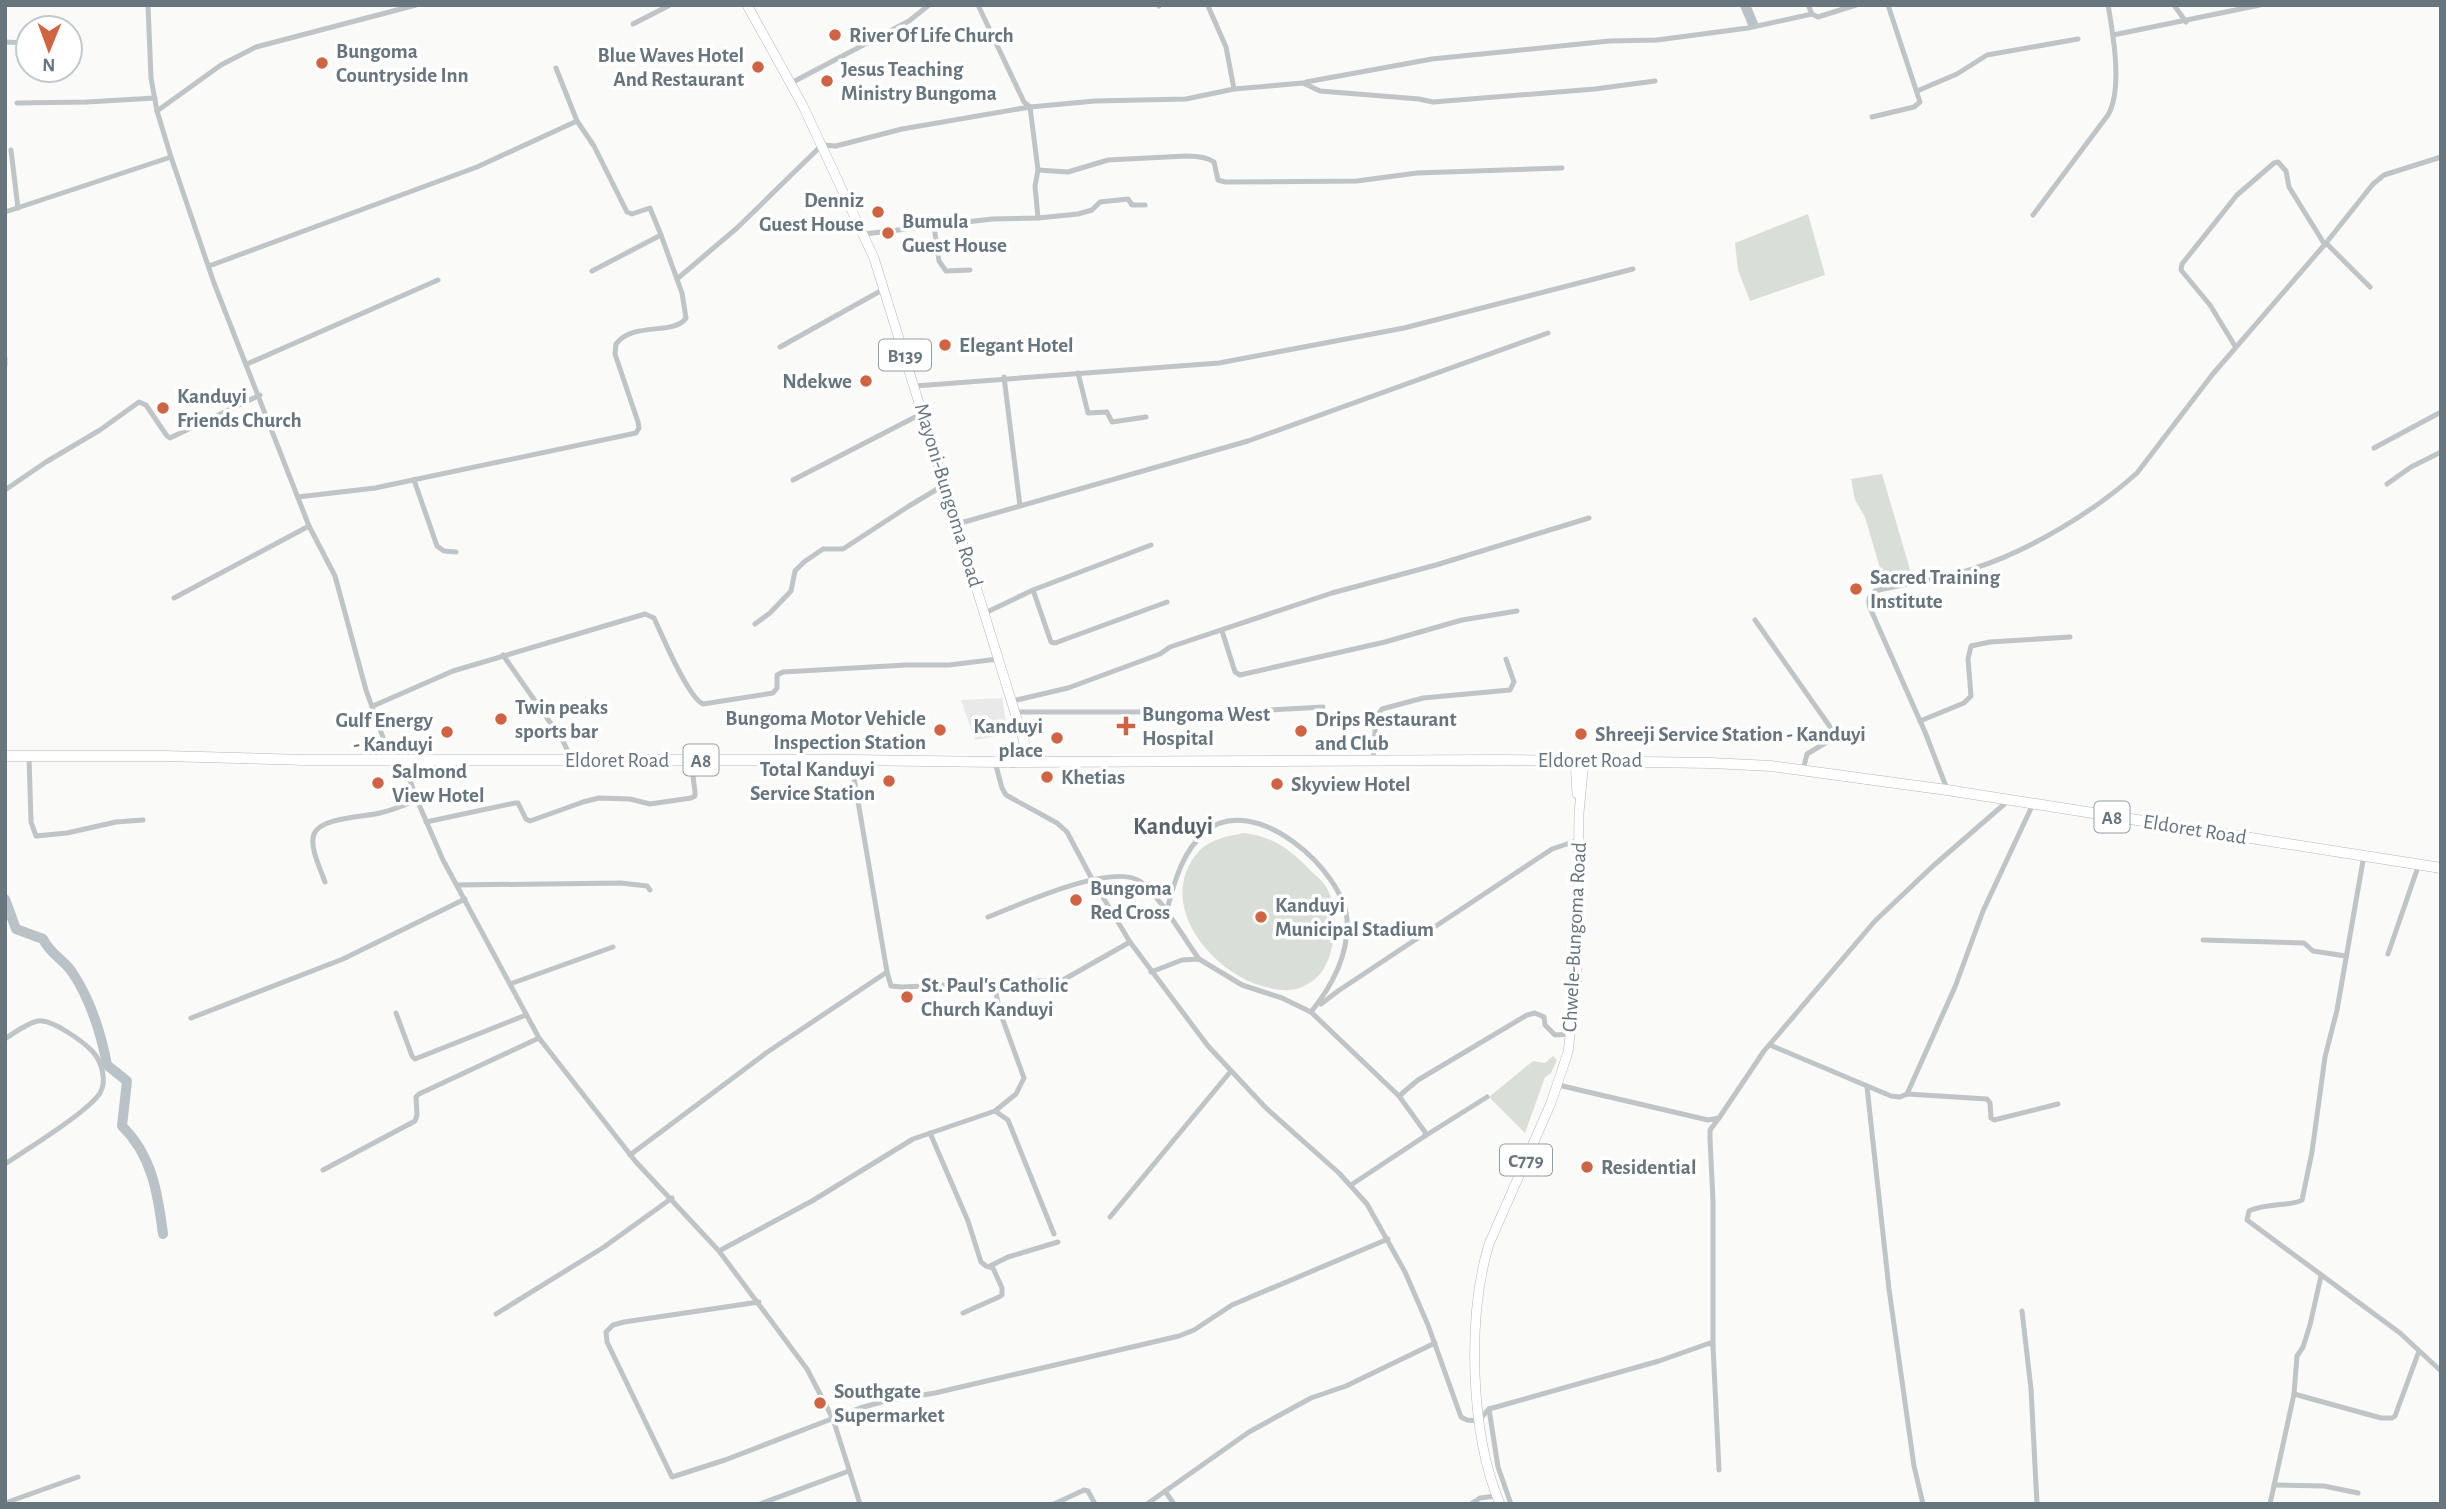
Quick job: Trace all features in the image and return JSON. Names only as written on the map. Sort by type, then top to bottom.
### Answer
[{"type":"highway","points":[[1013,762],[1020,755],[1024,744]]},
{"type":"highway","name":"Eldoret Road","points":[[5,756],[572,761],[1700,762],[1803,770],[1947,790],[2441,868]]},
{"type":"main road","name":"Mayoni-Bungoma Road","points":[[747,5],[791,83],[864,233],[1020,722]]},
{"type":"main road","points":[[1020,722],[1024,744],[1033,761]]},
{"type":"main road","points":[[1020,722],[1033,761]]},
{"type":"main road","name":"Chwele-Bungoma Road","points":[[1498,1500],[1478,1421],[1475,1337],[1483,1262],[1558,1085],[1570,1034],[1579,935],[1580,762]]},
{"type":"street","points":[[148,5],[148,44],[155,98],[171,157],[209,266],[298,498],[335,576],[391,760]]},
{"type":"street","points":[[381,5],[384,12]]},
{"type":"street","points":[[157,111],[221,65],[256,47],[416,5]]},
{"type":"street","points":[[633,24],[670,5]]},
{"type":"street","points":[[791,83],[909,21],[929,5]]},
{"type":"street","points":[[978,5],[1024,102],[1030,107],[1038,170],[1035,186],[1038,218]]},
{"type":"street","points":[[1808,5],[1812,14]]},
{"type":"street","points":[[677,279],[737,228],[822,145],[836,146],[902,129],[1030,107],[1095,101],[1186,99],[1234,89],[1303,83],[1432,59],[1609,41],[1657,40],[1748,28],[1812,14],[1822,16],[1856,5]]},
{"type":"street","points":[[1872,117],[1920,102],[1888,5]]},
{"type":"street","points":[[2034,215],[2111,109],[2115,85],[2113,35],[2108,5]]},
{"type":"street","points":[[2174,5],[2186,22]]},
{"type":"street","points":[[2113,35],[2260,5]]},
{"type":"street","points":[[1208,6],[1226,47],[1234,89]]},
{"type":"street","points":[[1917,90],[1957,74],[1987,55],[2078,39]]},
{"type":"street","points":[[298,498],[414,480],[636,433],[639,428],[614,348],[618,341],[632,332],[684,323],[686,315],[677,279],[650,208],[632,214],[627,212],[594,146],[577,121],[556,68]]},
{"type":"street","points":[[1303,83],[1320,91],[1433,102],[1595,89],[1655,81]]},
{"type":"street","points":[[17,103],[155,98]]},
{"type":"street","points":[[209,266],[477,167],[577,121]]},
{"type":"street","points":[[11,150],[18,208]]},
{"type":"street","points":[[1038,170],[1068,172],[1108,159],[1198,156],[1214,162],[1218,180],[1225,182],[1357,181],[1417,173],[1562,168]]},
{"type":"street","points":[[5,212],[171,157]]},
{"type":"street","points":[[1947,790],[1870,608],[1871,593],[1977,568],[2055,531],[2116,491],[2137,473],[2235,346],[2326,244],[2377,179],[2441,157]]},
{"type":"street","points":[[2235,346],[2210,305],[2181,270],[2182,264],[2237,195],[2274,163],[2278,162],[2286,171],[2289,187],[2326,244],[2370,287]]},
{"type":"street","points":[[864,233],[992,219],[1078,214],[1092,210],[1100,202],[1110,201],[1128,200],[1132,205],[1145,205]]},
{"type":"street","points":[[934,226],[939,261],[946,271],[970,270]]},
{"type":"street","points":[[592,271],[661,235]]},
{"type":"street","points":[[915,386],[1004,377],[1208,364],[1452,317],[1633,269]]},
{"type":"street","points":[[247,364],[438,281]]},
{"type":"street","points":[[780,347],[884,289]]},
{"type":"street","points":[[957,524],[1248,441],[1548,333]]},
{"type":"street","points":[[5,358],[5,365]]},
{"type":"street","points":[[1078,373],[1088,413],[1107,412],[1112,422],[1146,417]]},
{"type":"street","points":[[1004,377],[1020,506]]},
{"type":"street","points":[[5,490],[139,402],[146,405],[170,438],[260,395]]},
{"type":"street","points":[[2374,448],[2441,412]]},
{"type":"street","points":[[793,480],[923,413]]},
{"type":"street","points":[[2387,484],[2411,467],[2441,452]]},
{"type":"street","points":[[414,480],[437,546],[444,551],[456,552]]},
{"type":"street","points":[[755,624],[791,591],[795,571],[804,562],[823,549],[843,549],[944,485]]},
{"type":"street","points":[[1012,701],[1083,684],[1170,648],[1332,593],[1436,565],[1589,518]]},
{"type":"street","points":[[174,598],[309,526]]},
{"type":"street","points":[[985,613],[1033,590],[1151,545]]},
{"type":"street","points":[[1033,590],[1051,642],[1055,643],[1167,601]]},
{"type":"street","points":[[1222,631],[1235,672],[1240,675],[1385,642],[1462,620],[1517,611]]},
{"type":"street","points":[[373,706],[453,671],[648,614],[654,618],[695,698],[698,702],[709,704],[773,693],[777,688],[777,675],[783,672],[949,665],[999,659]]},
{"type":"street","points":[[1755,620],[1833,731],[1832,739],[1807,754],[1803,770]]},
{"type":"street","points":[[1920,721],[1964,702],[1971,696],[1968,659],[1971,646],[1990,642],[2070,637]]},
{"type":"street","points":[[503,656],[563,741],[572,761]]},
{"type":"street","points":[[1373,762],[1376,717],[1382,709],[1423,698],[1510,690],[1514,682],[1506,660]]},
{"type":"street","points":[[1016,712],[1238,712],[1322,706]]},
{"type":"street","points":[[29,756],[32,821],[36,836],[143,820]]},
{"type":"street","points":[[403,760],[426,822],[539,1038],[631,1155],[719,1251],[807,1369],[833,1419],[860,1504]]},
{"type":"street","points":[[426,822],[515,803],[518,803],[526,820],[530,821],[599,799],[630,799],[650,804],[691,798],[695,796],[691,760]]},
{"type":"street","points":[[851,760],[891,986],[1063,980],[1130,942]]},
{"type":"street","points":[[995,762],[1006,795],[1057,823],[1067,832],[1130,942],[1208,1046],[1266,1108],[1351,1185],[1367,1203],[1410,1283],[1461,1417],[1478,1421],[1489,1409],[1710,1343],[1713,1346]]},
{"type":"street","points":[[325,882],[313,844],[314,833],[319,828],[329,822],[377,814],[416,800]]},
{"type":"street","points":[[1719,1470],[1713,1346],[1710,1130],[1770,1045],[1875,922],[1933,866],[2009,800]]},
{"type":"street","points":[[1907,1094],[1951,997],[1983,911],[2033,804]]},
{"type":"street","points":[[1166,913],[1181,865],[1191,847],[1215,825],[1231,820],[1245,820],[1288,837],[1311,857],[1332,882],[1343,902],[1347,919],[1346,942],[1334,981],[1311,1013]]},
{"type":"street","points":[[1311,1013],[1338,991],[1494,886],[1552,849],[1579,840]]},
{"type":"street","points":[[2364,855],[2337,1010],[2325,1057],[2314,1141],[2302,1200],[2296,1204],[2263,1205],[2249,1211],[2247,1217],[2250,1224],[2400,1333],[2441,1371]]},
{"type":"street","points":[[2388,954],[2419,864]]},
{"type":"street","points":[[988,917],[1092,879],[1131,876],[1152,894],[1199,959],[1242,985],[1282,998],[1311,1013],[1399,1096],[1425,1132],[1425,1136]]},
{"type":"street","points":[[457,885],[621,883],[647,886],[650,890]]},
{"type":"street","points":[[191,1018],[343,959],[465,899]]},
{"type":"street","points":[[2203,940],[2304,943],[2313,951],[2346,956]]},
{"type":"street","points":[[510,984],[613,947]]},
{"type":"street","points":[[1151,972],[1182,960],[1199,959]]},
{"type":"street","points":[[631,1155],[766,1053],[887,972]]},
{"type":"street","points":[[719,1251],[821,1196],[913,1139],[996,1111],[1016,1094],[1024,1077],[1000,1012],[994,984]]},
{"type":"street","points":[[396,1013],[415,1059],[526,1015]]},
{"type":"street","points":[[1399,1096],[1418,1080],[1527,1014],[1535,1013],[1544,1017],[1545,1025],[1555,1035],[1570,1034]]},
{"type":"street","points":[[5,1039],[38,1021],[51,1022],[94,1052],[104,1083],[100,1093],[86,1106],[5,1164]]},
{"type":"street","points":[[323,1170],[415,1121],[418,1115],[416,1097],[419,1094],[539,1038]]},
{"type":"street","points":[[1770,1045],[1896,1098],[1907,1094],[1987,1099],[1990,1103],[1991,1118],[1994,1120],[2058,1104]]},
{"type":"street","points":[[1110,1217],[1231,1071]]},
{"type":"street","points":[[1558,1085],[1708,1120],[1719,1118]]},
{"type":"street","points":[[1867,1087],[1889,1289],[1914,1466],[1923,1504]]},
{"type":"street","points":[[1351,1185],[1487,1097]]},
{"type":"street","points":[[996,1111],[1008,1120],[1054,1234]]},
{"type":"street","points":[[930,1133],[968,1222],[981,1262],[993,1268],[1002,1288],[1002,1295],[963,1313]]},
{"type":"street","points":[[496,1314],[604,1247],[672,1198]]},
{"type":"street","points":[[759,1302],[624,1322],[613,1325],[606,1332],[607,1342],[670,1475],[676,1477],[885,1401],[935,1393],[1178,1336],[1194,1330],[1232,1304],[1388,1239]]},
{"type":"street","points":[[990,1266],[1008,1257],[1058,1242]]},
{"type":"street","points":[[2270,1504],[2294,1394],[2297,1356],[2310,1325],[2321,1276]]},
{"type":"street","points":[[2022,1311],[2031,1389],[2037,1504]]},
{"type":"street","points":[[1147,1504],[1249,1432],[1311,1398],[1346,1386],[1434,1343]]},
{"type":"street","points":[[2294,1394],[2392,1419],[2419,1351]]},
{"type":"street","points":[[1489,1409],[1498,1467],[1511,1504]]},
{"type":"street","points":[[760,1504],[849,1471]]},
{"type":"street","points":[[5,1503],[78,1477]]},
{"type":"street","points":[[2274,1485],[2325,1486],[2358,1493]]},
{"type":"street","points":[[1055,1504],[1084,1490],[1090,1494],[1095,1504]]},
{"type":"street","points":[[1165,1491],[1174,1504]]},
{"type":"street","points":[[1471,1504],[1480,1498],[1498,1500]]},
{"type":"shaded area","points":[[1808,214],[1825,275],[1750,301],[1738,270],[1735,243]]},
{"type":"shaded area","points":[[1882,474],[1911,573],[1887,579],[1880,568],[1865,517],[1855,500],[1851,479]]},
{"type":"shaded area","points":[[1002,698],[1008,734],[975,740],[961,700]]},
{"type":"shaded area","name":"Kanduyi Municipal Stadium","points":[[1243,833],[1272,840],[1288,850],[1322,881],[1332,900],[1335,924],[1329,957],[1319,975],[1300,988],[1283,990],[1266,987],[1246,980],[1226,968],[1195,934],[1186,913],[1182,892],[1186,871],[1199,851],[1214,841]]},
{"type":"shaded area","points":[[1553,1056],[1557,1060],[1551,1073],[1545,1077],[1525,1133],[1489,1097],[1533,1061],[1545,1063]]},
{"type":"waterway","points":[[1745,5],[1753,24]]},
{"type":"waterway","points":[[5,899],[16,929],[43,939],[72,972],[94,1017],[107,1065],[127,1081],[122,1126],[147,1162],[156,1190],[163,1234]]},
{"type":"place","name":"River Of Life Church","points":[[835,35]]},
{"type":"place","name":"Bungoma Countryside Inn","points":[[322,63]]},
{"type":"place","name":"Blue Waves Hotel And Restaurant","points":[[758,67]]},
{"type":"place","name":"Jesus Teaching Ministry Bungoma","points":[[827,81]]},
{"type":"place","name":"Denniz Guest House","points":[[878,212]]},
{"type":"place","name":"Bumula Guest House","points":[[888,233]]},
{"type":"place","name":"Elegant Hotel","points":[[945,345]]},
{"type":"place","name":"Ndekwe","points":[[866,381]]},
{"type":"place","name":"Kanduyi Friends Church","points":[[163,408]]},
{"type":"place","name":"Sacred Training Institute","points":[[1856,589]]},
{"type":"place","name":"Twin peaks sports bar","points":[[501,719]]},
{"type":"place","name":"Bungoma West Hospital","points":[[1126,726]]},
{"type":"place","name":"Bungoma Motor Vehicle Inspection Station","points":[[940,730]]},
{"type":"place","name":"Drips Restaurant and Club","points":[[1301,731]]},
{"type":"place","name":"Gulf Energy - Kanduyi","points":[[447,732]]},
{"type":"place","name":"Shreeji Service Station - Kanduyi","points":[[1581,734]]},
{"type":"place","name":"Kanduyi place","points":[[1057,738]]},
{"type":"place","name":"Khetias","points":[[1047,777]]},
{"type":"place","name":"Total Kanduyi Service Station","points":[[889,781]]},
{"type":"place","name":"Salmond View Hotel","points":[[378,783]]},
{"type":"place","name":"Skyview Hotel","points":[[1277,784]]},
{"type":"place","name":"Bungoma Red Cross","points":[[1076,900]]},
{"type":"place","name":"Kanduyi Municipal Stadium","points":[[1261,917]]},
{"type":"place","name":"St. Paul's Catholic Church Kanduyi","points":[[907,997]]},
{"type":"place","name":"Residential","points":[[1587,1167]]},
{"type":"place","name":"Southgate Supermarket","points":[[820,1403]]},
{"type":"district","name":"Kanduyi","points":[[1173,826]]}]
